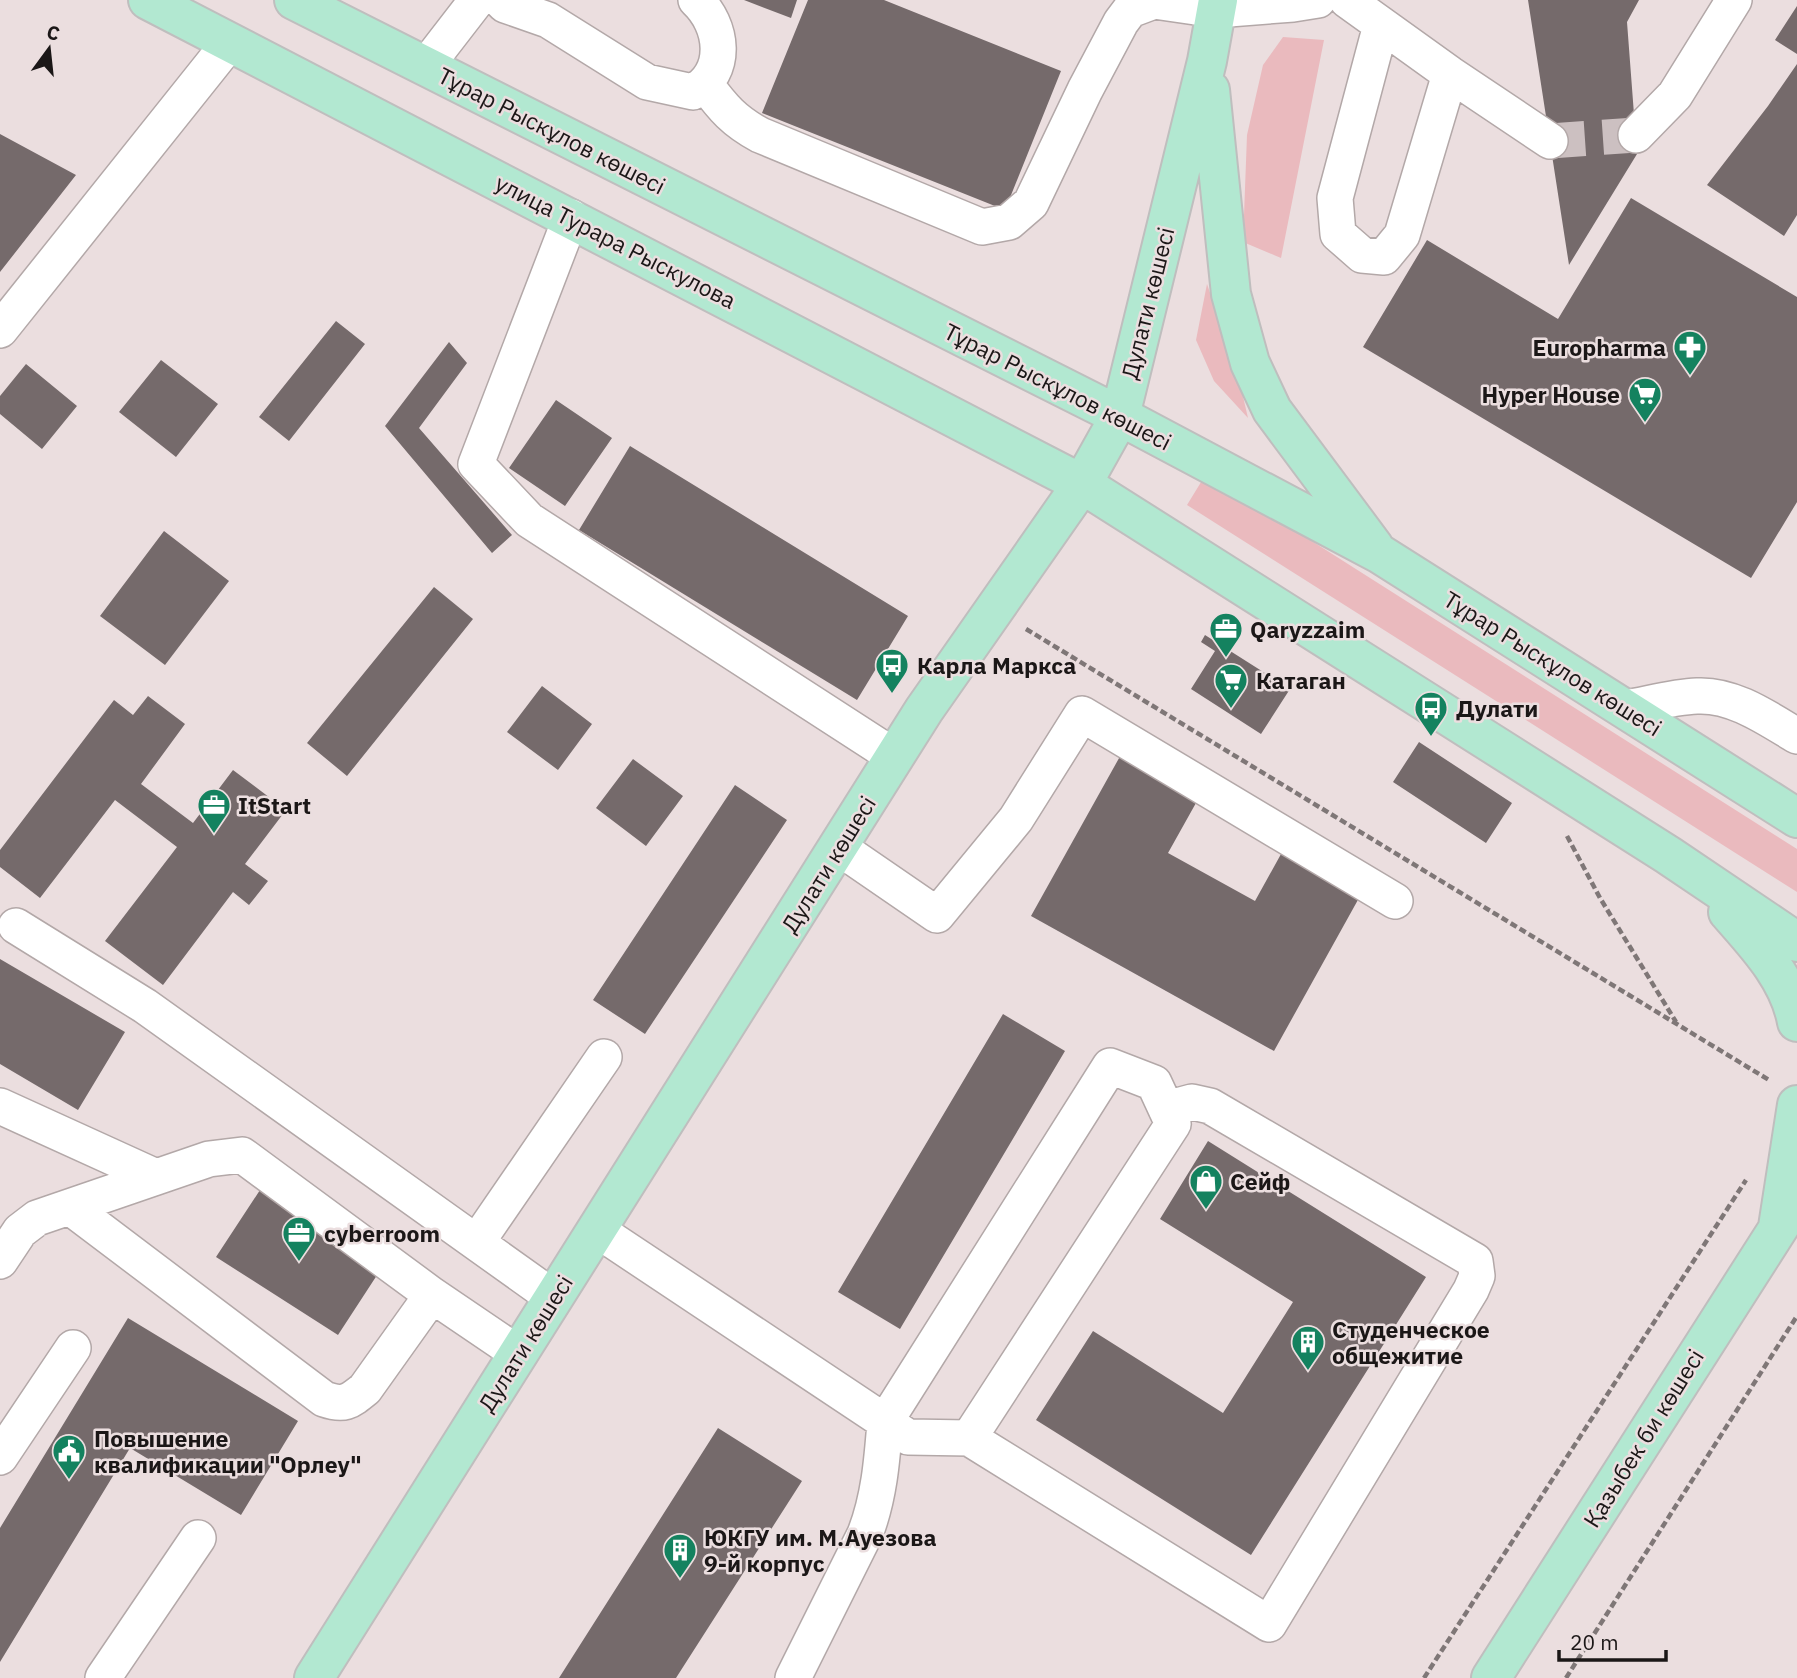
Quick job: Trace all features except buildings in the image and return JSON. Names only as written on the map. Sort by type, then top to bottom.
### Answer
[{"type":"main road","name":"улица Турара Рыскулова","points":[[148,0],[1082,484]]},
{"type":"main road","name":"Тұрар Рыскұлов көшесі","points":[[294,0],[1120,416],[1380,554],[1797,818]]},
{"type":"main road","name":"Дулати көшесі","points":[[314,1678],[924,710],[1082,484],[1120,416],[1207,61],[1217,5]]},
{"type":"main road","points":[[1207,61],[1231,294],[1250,363],[1272,410],[1380,554]]},
{"type":"main road","points":[[1082,484],[1668,855],[1797,942]]},
{"type":"main road","points":[[1668,855],[1724,908],[1766,955],[1789,994],[1797,1022]]},
{"type":"main road","points":[[1786,1095],[1791,1214]]},
{"type":"main road","name":"Қазыбек би көшесі","points":[[1491,1678],[1791,1214]]},
{"type":"street","points":[[426,66],[477,0]]},
{"type":"street","points":[[500,0],[505,5],[548,20],[646,82],[693,92],[706,85],[712,73],[717,56],[718,34],[706,9],[696,0]]},
{"type":"street","points":[[706,85],[724,110],[739,124],[760,135],[982,227],[1009,222],[1031,203],[1085,90],[1130,10],[1154,1],[1217,5],[1293,4],[1318,0]]},
{"type":"street","points":[[1347,0],[1550,141]]},
{"type":"street","points":[[1636,135],[1675,95],[1734,0]]},
{"type":"street","points":[[1381,24],[1335,198],[1338,234],[1362,255],[1384,257],[1402,235],[1450,74]]},
{"type":"street","points":[[0,330],[230,42]]},
{"type":"street","points":[[571,218],[476,464],[529,520],[895,757]]},
{"type":"street","points":[[1626,708],[1698,696],[1727,700],[1754,710],[1797,736]]},
{"type":"street","points":[[838,847],[937,915],[1016,819],[1082,714],[1395,901]]},
{"type":"street","points":[[16,926],[145,1006],[554,1298]]},
{"type":"street","points":[[477,1242],[604,1056]]},
{"type":"street","points":[[793,1678],[874,1510],[880,1485],[885,1422],[1110,1066],[1154,1083],[1173,1125],[970,1438]]},
{"type":"street","points":[[597,1230],[908,1437],[970,1438],[1269,1624],[1471,1290],[1477,1276],[1475,1261],[1210,1106],[1192,1102],[1166,1108]]},
{"type":"street","points":[[0,1106],[156,1177]]},
{"type":"street","points":[[0,1261],[20,1231],[37,1218],[209,1158],[242,1155],[432,1295],[519,1354]]},
{"type":"street","points":[[70,1207],[324,1399],[339,1404],[352,1399],[365,1389],[432,1295]]},
{"type":"street","points":[[0,1457],[73,1348]]},
{"type":"street","points":[[103,1678],[198,1538]]},
{"type":"path","points":[[995,610],[1677,1024],[1786,1095]]},
{"type":"path","points":[[1562,827],[1600,898],[1677,1024]]},
{"type":"path","points":[[1424,1678],[1753,1169]]},
{"type":"path","points":[[1566,1678],[1797,1316]]},
{"type":"shaded area","points":[[1283,37],[1324,40],[1281,258],[1243,242],[1247,135],[1263,65]]},
{"type":"shaded area","points":[[1207,284],[1238,375],[1248,418],[1214,381],[1196,340]]},
{"type":"shaded area","points":[[1206,474],[1797,849],[1797,892],[1187,505]]},
{"type":"tunnel","points":[[1550,141],[1636,135]]},
{"type":"place","name":"Europharma","points":[[1690,377]]},
{"type":"place","name":"Hyper House","points":[[1645,424]]},
{"type":"place","name":"Qaryzzaim","points":[[1226,659]]},
{"type":"place","name":"Карла Маркса","points":[[892,695]]},
{"type":"place","name":"Катаган","points":[[1231,710]]},
{"type":"place","name":"Дулати","points":[[1431,738]]},
{"type":"place","name":"ItStart","points":[[214,835]]},
{"type":"place","name":"Сейф","points":[[1206,1211]]},
{"type":"place","name":"cyberroom","points":[[299,1263]]},
{"type":"place","name":"Студенческое общежитие","points":[[1308,1372]]},
{"type":"place","name":"Повышение квалификации \"Орлеу\"","points":[[69,1481]]},
{"type":"place","name":"ЮКГУ им. М.Ауезова 9-й корпус","points":[[680,1580]]}]
